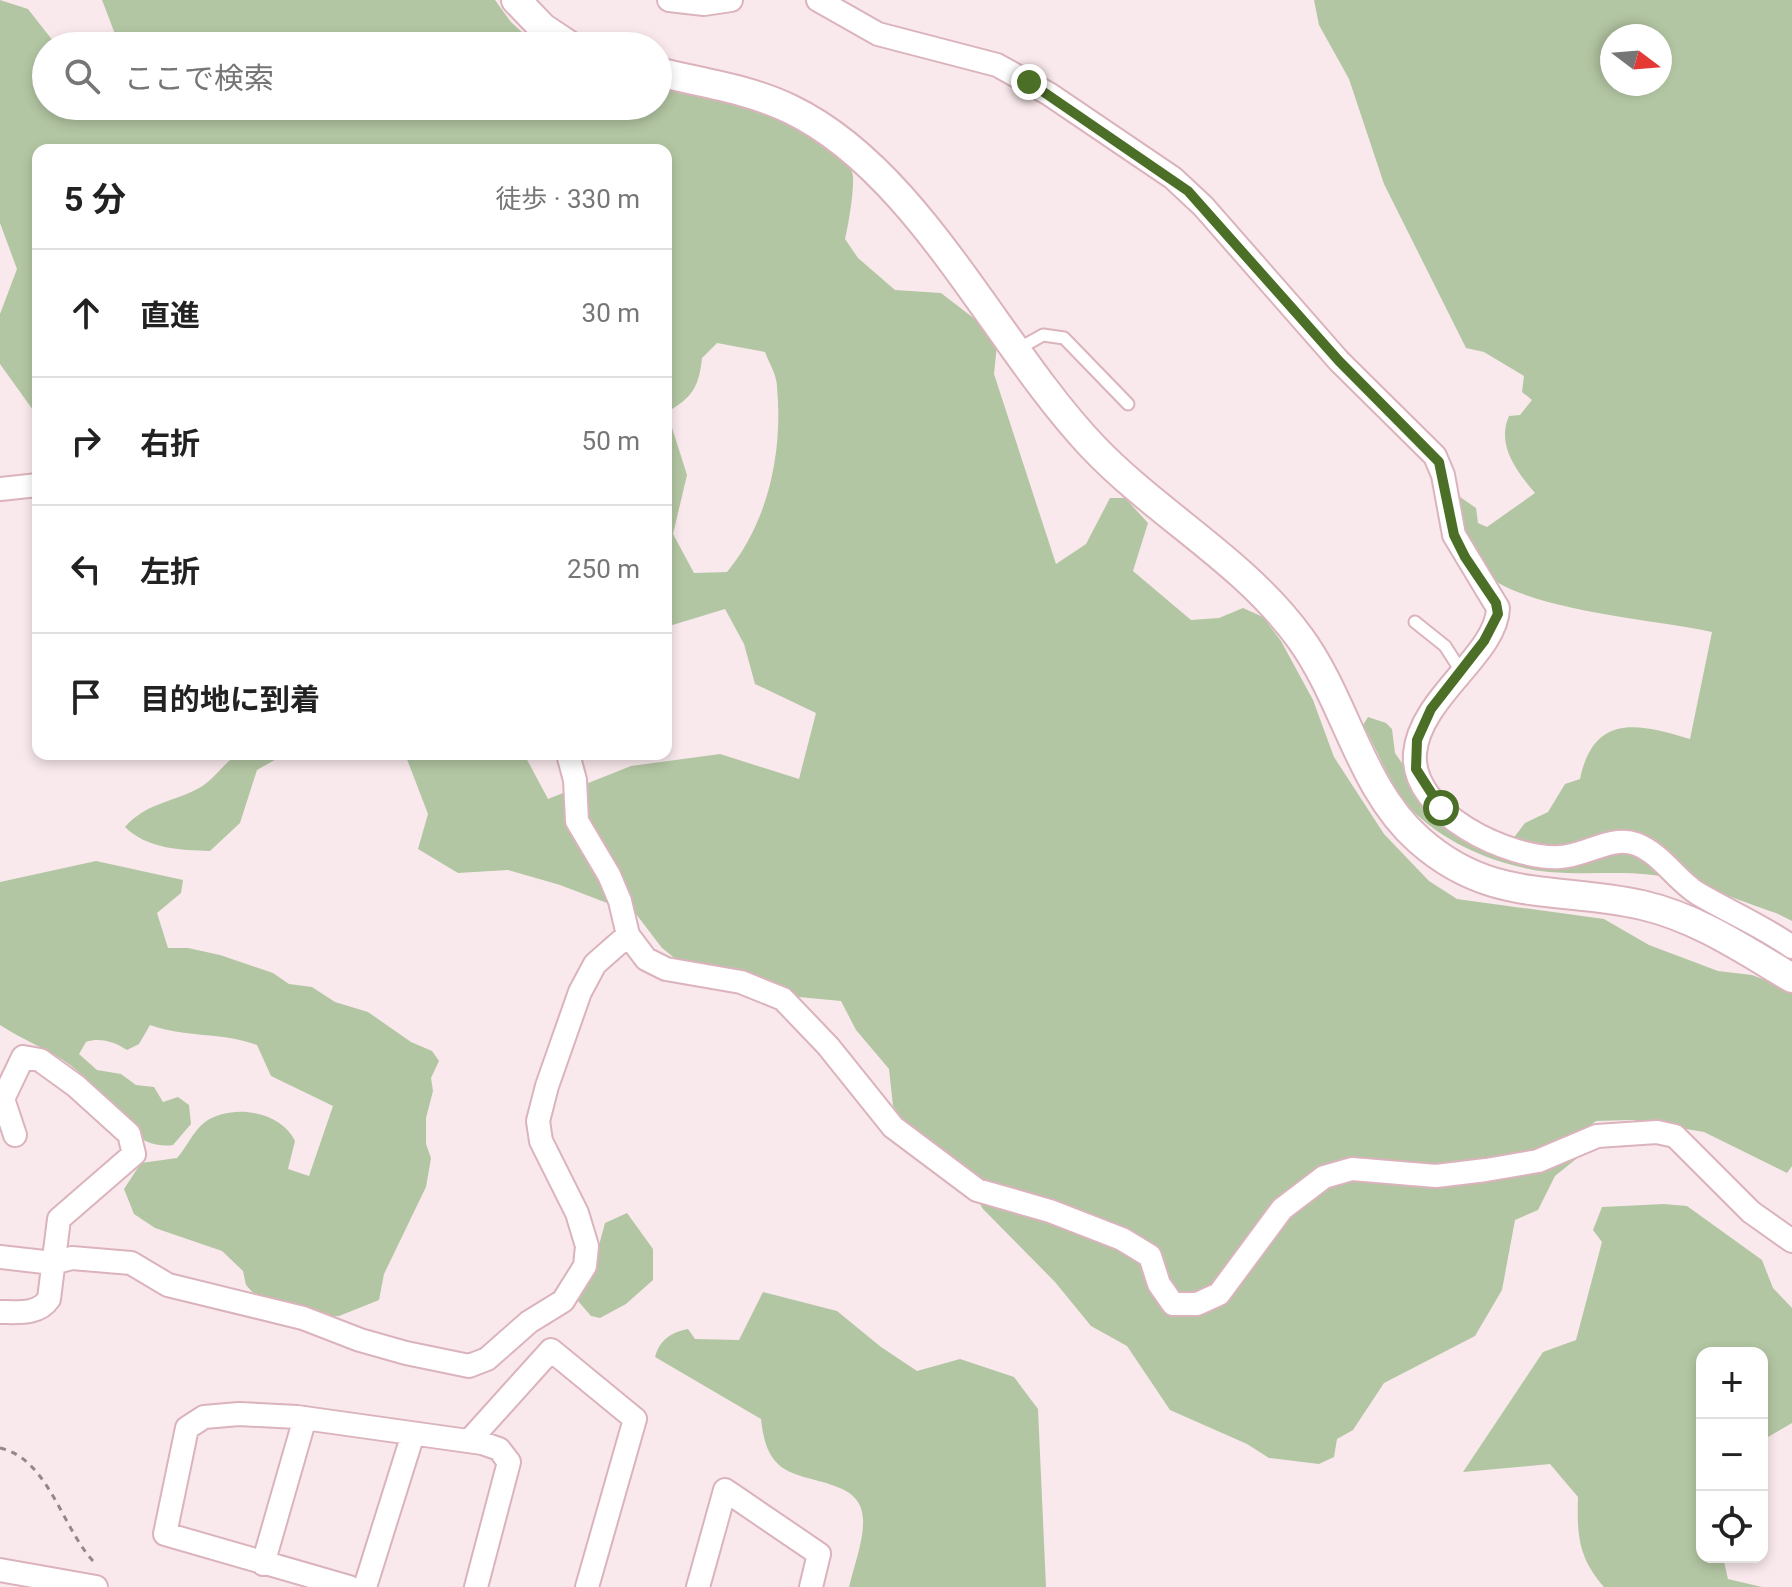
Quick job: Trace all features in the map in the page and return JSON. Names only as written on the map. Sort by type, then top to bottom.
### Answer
[{"type":"street","points":[[516,0],[549,32]]},
{"type":"street","points":[[669,0],[696,4],[731,0]]},
{"type":"street","points":[[818,0],[878,34],[980,58],[1029,82],[1173,178],[1203,206],[1339,361],[1439,462],[1454,535],[1498,608],[1493,627],[1426,717],[1415,759],[1425,786],[1455,821],[1491,842],[1546,857],[1579,855],[1613,842],[1631,842],[1651,852],[1698,893],[1750,918],[1792,947]]},
{"type":"street","points":[[672,76],[782,105],[849,146],[914,214],[1015,351],[1094,447],[1137,488],[1239,569],[1285,618],[1319,666],[1381,794],[1402,822],[1429,848],[1465,871],[1510,888],[1618,901],[1690,921],[1721,935],[1792,978]]},
{"type":"street","points":[[0,489],[32,486]]},
{"type":"street","points":[[570,760],[575,780],[577,821],[609,875],[620,901],[628,935],[646,959],[666,969],[741,982],[783,999],[828,1046],[893,1127],[977,1190],[1065,1217],[1122,1239],[1150,1256],[1159,1284],[1173,1304],[1197,1304],[1219,1294],[1282,1209],[1324,1177],[1352,1169],[1436,1176],[1486,1170],[1538,1161],[1597,1136],[1657,1132],[1675,1136],[1751,1212],[1792,1241]]},
{"type":"street","points":[[0,1257],[53,1263],[72,1258],[131,1263],[168,1285],[303,1318],[360,1340],[406,1353],[469,1366],[487,1359],[529,1322],[563,1301],[585,1266],[587,1246],[577,1213],[541,1141],[538,1121],[580,992],[595,964],[628,935]]},
{"type":"street","points":[[0,1312],[35,1311],[49,1299],[59,1219],[134,1154],[129,1134],[40,1060],[23,1057],[3,1099],[15,1135]]},
{"type":"street","points":[[469,1441],[551,1350],[635,1419],[587,1587]]},
{"type":"street","points":[[349,1587],[165,1534],[187,1428],[197,1419],[216,1416],[305,1418],[469,1441],[499,1449],[509,1462],[476,1587]]},
{"type":"street","points":[[263,1564],[305,1418]]},
{"type":"street","points":[[365,1587],[413,1434]]},
{"type":"street","points":[[698,1587],[725,1490],[819,1554],[811,1587]]},
{"type":"street","points":[[9,1576],[101,1580]]},
{"type":"lane","points":[[1015,351],[1043,335],[1064,338],[1128,404]]},
{"type":"lane","points":[[1415,622],[1445,646],[1461,671]]},
{"type":"path","points":[[0,1448],[16,1452],[38,1476],[101,1580]]},
{"type":"green space","points":[[0,0],[28,9],[46,32],[32,32],[32,120],[672,120],[672,89],[736,105],[794,126],[839,154],[852,172],[850,215],[845,239],[858,258],[895,290],[941,293],[980,323],[997,345],[994,374],[1056,564],[1086,544],[1110,498],[1125,498],[1148,523],[1133,571],[1191,620],[1219,618],[1243,608],[1263,617],[1281,641],[1313,700],[1334,757],[1384,834],[1429,881],[1457,899],[1604,919],[1649,945],[1718,971],[1752,975],[1792,990],[1792,1166],[1787,1173],[1704,1132],[1632,1120],[1596,1121],[1586,1129],[1581,1155],[1555,1176],[1538,1210],[1515,1220],[1502,1290],[1475,1336],[1384,1383],[1353,1430],[1337,1439],[1334,1457],[1319,1464],[1269,1458],[1247,1444],[1170,1410],[1127,1346],[1091,1326],[1055,1282],[983,1209],[954,1163],[911,1131],[893,1106],[889,1069],[856,1030],[841,1001],[713,989],[662,948],[636,914],[560,885],[508,870],[458,873],[418,849],[428,814],[407,760],[527,760],[548,799],[631,766],[720,754],[799,779],[816,713],[755,684],[744,644],[725,609],[672,625],[672,428],[687,475],[673,534],[694,573],[727,572],[753,531],[763,508],[775,460],[778,411],[776,378],[765,352],[717,343],[702,358],[693,391],[672,409],[672,144],[32,144],[32,409],[0,364],[0,314],[17,269],[0,223]]},
{"type":"green space","points":[[102,0],[495,0],[522,32],[114,32]]},
{"type":"green space","points":[[1314,0],[1792,0],[1792,921],[1715,891],[1668,877],[1549,872],[1494,859],[1458,844],[1426,823],[1404,801],[1385,769],[1363,725],[1368,717],[1386,723],[1392,729],[1395,753],[1416,783],[1506,848],[1525,823],[1548,812],[1565,784],[1580,779],[1587,758],[1607,733],[1636,727],[1690,739],[1712,632],[1553,603],[1496,582],[1473,560],[1450,499],[1460,497],[1476,508],[1478,523],[1487,527],[1535,493],[1510,458],[1505,437],[1509,416],[1520,415],[1532,400],[1522,392],[1524,376],[1484,352],[1466,348],[1384,184],[1349,79],[1319,25]]},
{"type":"green space","points":[[274,760],[257,770],[240,823],[210,851],[154,844],[125,827],[142,812],[201,787],[228,762]]},
{"type":"green space","points":[[96,861],[183,880],[181,893],[157,913],[168,948],[188,948],[220,955],[273,973],[289,984],[312,987],[335,1002],[368,1012],[411,1042],[432,1051],[439,1061],[431,1078],[433,1091],[426,1118],[426,1144],[431,1158],[426,1187],[384,1274],[379,1300],[339,1316],[325,1317],[255,1295],[246,1285],[243,1271],[222,1251],[155,1228],[134,1214],[124,1189],[141,1163],[177,1158],[205,1122],[228,1113],[255,1113],[279,1123],[295,1141],[288,1169],[309,1176],[333,1106],[271,1076],[257,1045],[150,1025],[139,1044],[127,1050],[107,1041],[86,1042],[79,1054],[97,1070],[121,1074],[136,1085],[154,1087],[163,1102],[178,1097],[189,1105],[191,1124],[173,1145],[156,1145],[128,1129],[70,1065],[0,1025],[0,882]]},
{"type":"green space","points":[[1687,1206],[1762,1260],[1773,1288],[1792,1308],[1792,1423],[1768,1437],[1768,1347],[1696,1347],[1696,1563],[1724,1563],[1728,1579],[1762,1587],[1604,1587],[1589,1566],[1581,1545],[1578,1497],[1550,1464],[1463,1472],[1543,1352],[1576,1340],[1602,1242],[1593,1230],[1602,1207]]},
{"type":"green space","points":[[627,1213],[653,1249],[653,1280],[626,1304],[600,1318],[591,1316],[578,1301],[589,1282],[605,1223]]},
{"type":"green space","points":[[763,1292],[837,1311],[917,1371],[960,1359],[1014,1377],[1038,1409],[1046,1587],[849,1587],[863,1527],[860,1505],[853,1496],[830,1484],[789,1472],[779,1465],[768,1450],[761,1419],[655,1357],[666,1338],[688,1329],[695,1339],[739,1340]]},
{"type":"route","points":[[1029,82],[1188,191],[1339,361],[1439,462],[1454,535],[1498,608],[1493,627],[1431,709],[1417,740],[1416,769],[1441,808]]}]
